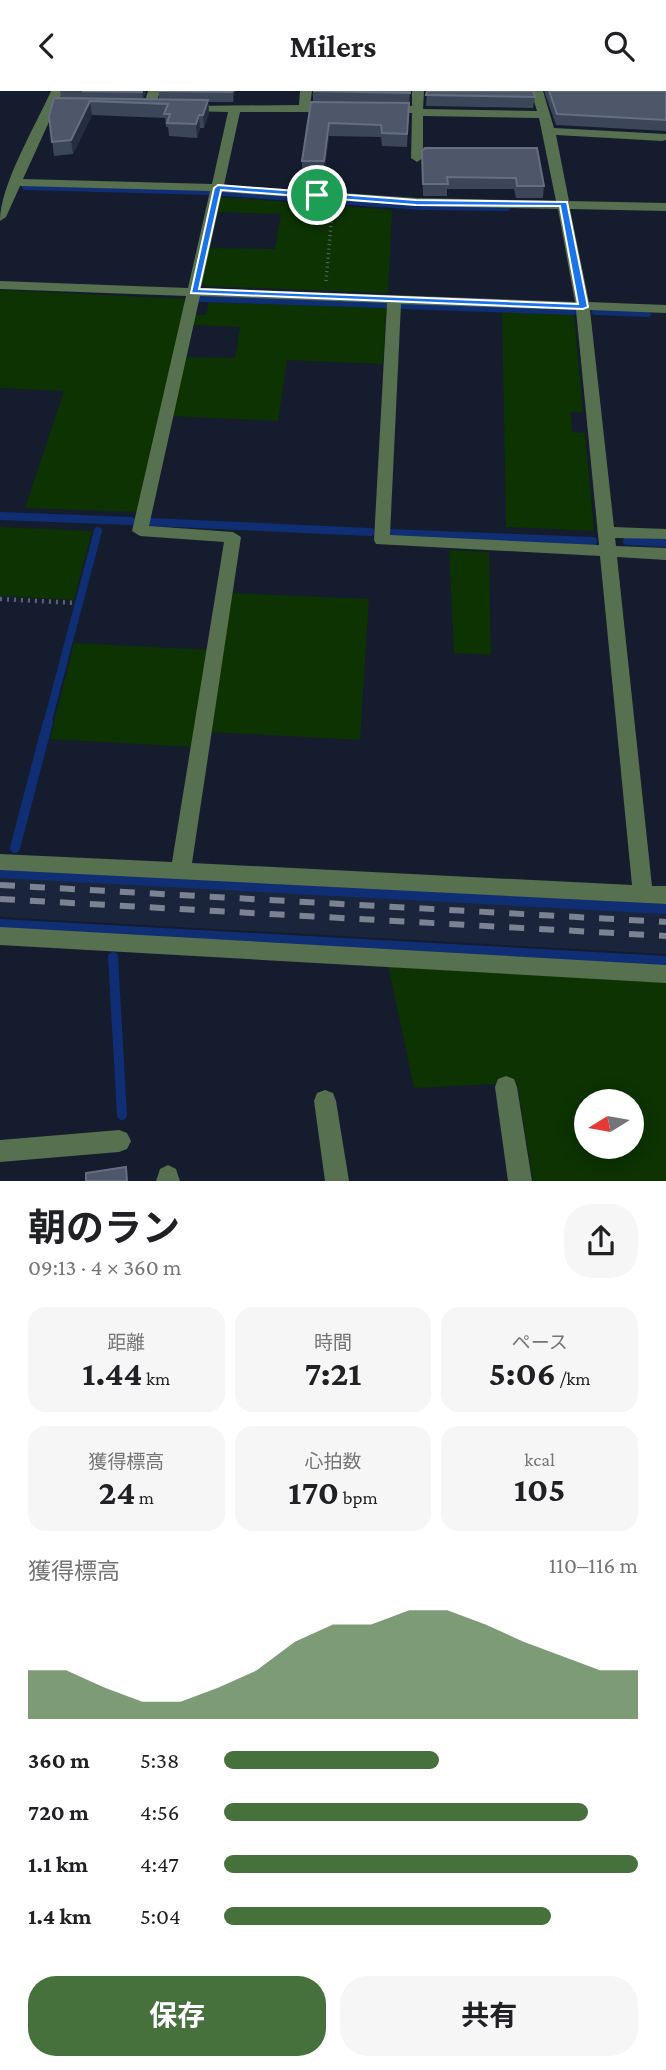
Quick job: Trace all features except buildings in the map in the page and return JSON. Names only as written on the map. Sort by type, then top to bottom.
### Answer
[{"type":"street","points":[[0,217],[57,91]]},
{"type":"street","points":[[155,91],[155,108],[242,105],[343,109]]},
{"type":"street","points":[[304,109],[306,91]]},
{"type":"street","points":[[417,158],[418,91]]},
{"type":"street","points":[[537,91],[549,131],[583,307],[643,894]]},
{"type":"street","points":[[180,873],[233,537],[139,531],[218,188],[242,105]]},
{"type":"street","points":[[50,106],[64,107]]},
{"type":"street","points":[[369,109],[544,115]]},
{"type":"street","points":[[549,131],[662,137]]},
{"type":"street","points":[[0,179],[218,188],[666,215]]},
{"type":"street","points":[[564,208],[666,207]]},
{"type":"street","points":[[0,285],[666,309]]},
{"type":"street","points":[[394,299],[382,540],[666,554]]},
{"type":"street","points":[[607,532],[666,534]]},
{"type":"street","points":[[0,862],[666,895]]},
{"type":"street","points":[[0,936],[666,974]]},
{"type":"street","points":[[506,1087],[520,1181]]},
{"type":"street","points":[[325,1101],[337,1181]]},
{"type":"street","points":[[0,1151],[119,1141]]},
{"type":"path","points":[[325,296],[332,212]]},
{"type":"path","points":[[0,600],[75,603]]},
{"type":"shaded area","points":[[0,875],[666,912],[666,954],[0,917]]},
{"type":"green space","points":[[220,197],[392,210],[388,293],[207,286],[201,283],[209,248],[275,249],[281,214],[217,212]]},
{"type":"green space","points":[[0,290],[187,299],[138,512],[25,508],[64,391],[0,388]]},
{"type":"green space","points":[[209,302],[386,308],[383,364],[287,360],[278,421],[170,416],[184,357],[235,358],[240,327],[191,325],[193,315],[206,315]]},
{"type":"green space","points":[[502,312],[574,315],[583,412],[571,412],[572,432],[585,433],[594,531],[506,527]]},
{"type":"green space","points":[[0,527],[92,531],[74,600],[0,596]]},
{"type":"green space","points":[[449,550],[489,552],[491,655],[454,653]]},
{"type":"green space","points":[[232,593],[369,599],[360,740],[211,732]]},
{"type":"green space","points":[[74,643],[210,650],[194,747],[50,739]]},
{"type":"green space","points":[[388,965],[666,979],[666,1181],[533,1181],[517,1083],[414,1088]]},
{"type":"waterway","points":[[25,187],[210,192]]},
{"type":"waterway","points":[[223,193],[422,207],[507,208]]},
{"type":"waterway","points":[[200,299],[385,305]]},
{"type":"waterway","points":[[401,306],[573,312]]},
{"type":"waterway","points":[[595,312],[648,314]]},
{"type":"waterway","points":[[0,516],[131,521]]},
{"type":"waterway","points":[[151,522],[370,532]]},
{"type":"waterway","points":[[47,724],[98,531]]},
{"type":"waterway","points":[[389,533],[593,541]]},
{"type":"waterway","points":[[627,541],[666,543]]},
{"type":"waterway","points":[[15,848],[48,722]]},
{"type":"waterway","points":[[0,873],[666,909]]},
{"type":"waterway","points":[[0,924],[666,961]]},
{"type":"waterway","points":[[113,957],[122,1115]]},
{"type":"railway","points":[[0,885],[666,922]]},
{"type":"railway","points":[[0,899],[666,936]]},
{"type":"route","points":[[218,188],[317,195],[416,202],[564,204],[583,307],[194,291],[218,188]]}]
